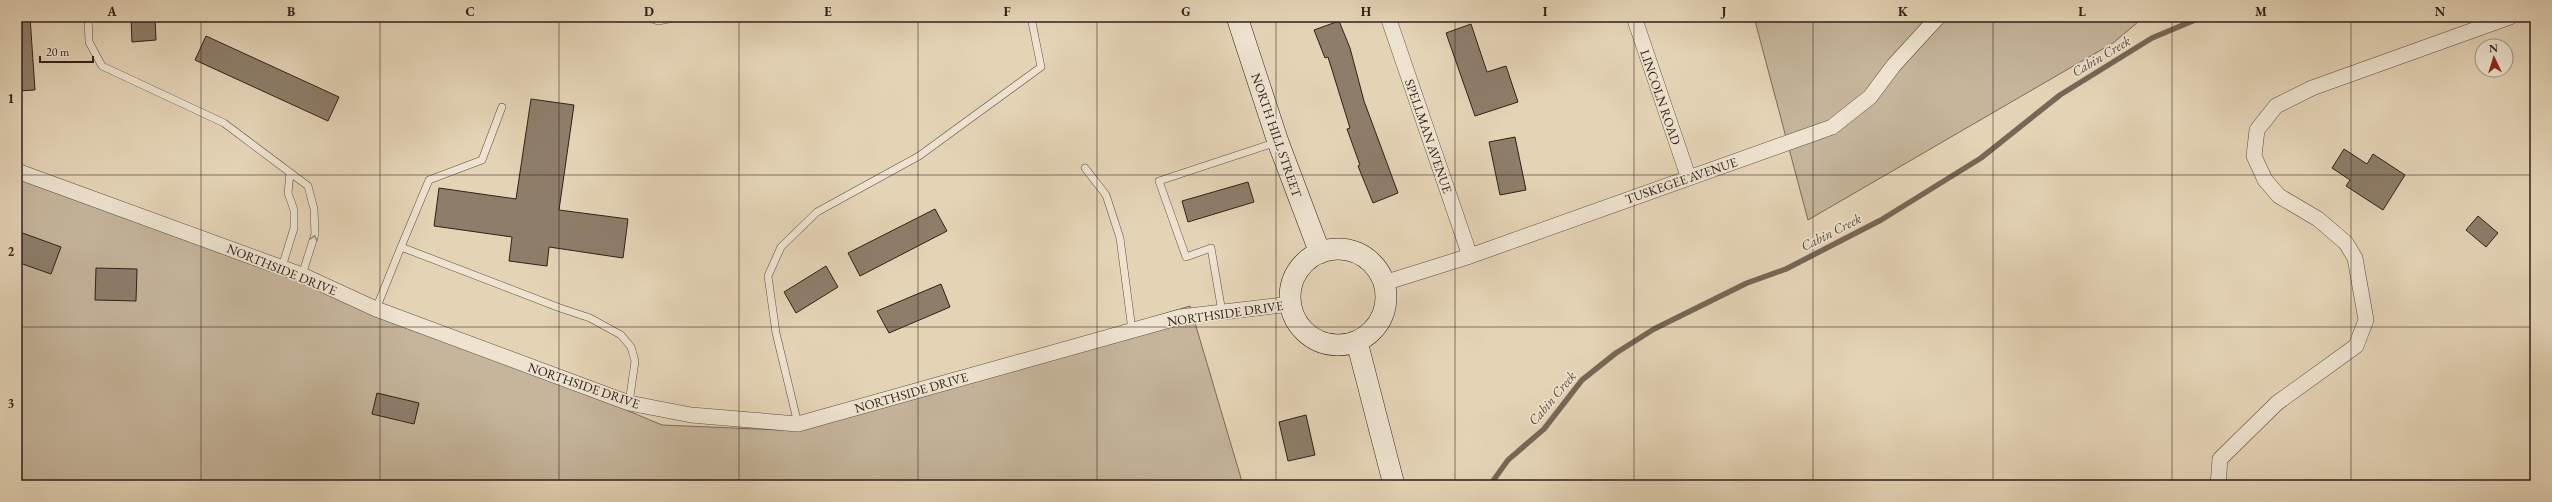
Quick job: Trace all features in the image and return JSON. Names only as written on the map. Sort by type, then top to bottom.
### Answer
[{"type":"street","name":"NORTH HILL STREET","points":[[1237,17],[1278,142],[1320,253]]},
{"type":"street","name":"SPELLMAN AVENUE","points":[[1388,17],[1470,256]]},
{"type":"street","name":"LINCOLN ROAD","points":[[1634,17],[1688,176]]},
{"type":"street","name":"TUSKEGEE AVENUE","points":[[1384,283],[1470,256],[1688,176],[1832,127],[1870,97],[1894,65],[1938,17]]},
{"type":"street","points":[[2218,485],[2220,459],[2277,403],[2356,346],[2366,320],[2355,258],[2346,243],[2330,228],[2318,219],[2279,196],[2265,180],[2254,156],[2257,130],[2276,106],[2312,88],[2510,17]]},
{"type":"street","name":"NORTHSIDE DRIVE","points":[[17,171],[282,267],[376,309],[629,403],[691,415],[798,424],[1180,317],[1291,304]]},
{"type":"street","points":[[1336,249],[1351,251],[1366,258],[1377,269],[1384,283],[1387,297],[1385,311],[1379,324],[1369,335],[1357,342],[1342,345],[1328,344],[1314,339],[1303,330],[1295,318],[1291,304],[1291,288],[1296,274],[1306,261],[1320,253],[1336,249]]},
{"type":"street","points":[[1357,342],[1394,485]]},
{"type":"lane","points":[[88,17],[89,42],[102,66],[224,123],[308,186],[314,209],[316,234],[302,275]]},
{"type":"lane","points":[[647,17],[658,21],[679,17]]},
{"type":"lane","points":[[798,424],[776,333],[768,276],[781,247],[817,212],[919,156],[1041,68],[1031,17]]},
{"type":"lane","points":[[376,309],[429,180],[482,160],[502,107]]},
{"type":"lane","points":[[1222,312],[1211,248],[1186,256],[1159,181],[1278,142]]},
{"type":"lane","points":[[1084,168],[1106,195],[1120,238],[1132,330]]},
{"type":"lane","points":[[282,267],[294,228],[294,210],[288,193],[290,173]]},
{"type":"lane","points":[[401,247],[590,318],[622,335],[632,347],[635,361],[629,403]]},
{"type":"shaded area","points":[[1754,17],[2144,17],[2113,43],[1808,220]]},
{"type":"shaded area","points":[[17,166],[306,276],[662,425],[780,430],[1190,306],[1243,485],[17,485]]},
{"type":"building","points":[[17,17],[30,17],[35,90],[17,91]]},
{"type":"building","points":[[131,17],[155,17],[156,40],[132,42]]},
{"type":"building","points":[[1339,21],[1350,48],[1364,101],[1398,193],[1373,203],[1358,166],[1360,165],[1347,129],[1350,128],[1328,57],[1325,58],[1314,30]]},
{"type":"building","points":[[1471,24],[1487,72],[1506,66],[1518,102],[1475,116],[1446,33]]},
{"type":"building","points":[[206,36],[339,97],[328,121],[195,60]]},
{"type":"building","points":[[531,99],[574,105],[559,210],[628,219],[623,258],[549,247],[547,266],[509,261],[512,237],[434,226],[439,188],[516,199]]},
{"type":"building","points":[[1515,137],[1526,190],[1500,195],[1489,142]]},
{"type":"building","points":[[2344,149],[2367,164],[2373,154],[2405,175],[2383,210],[2346,186],[2350,180],[2332,168]]},
{"type":"building","points":[[1248,182],[1254,202],[1188,222],[1182,201]]},
{"type":"building","points":[[935,209],[947,231],[860,276],[848,253]]},
{"type":"building","points":[[2478,216],[2498,233],[2486,247],[2466,230]]},
{"type":"building","points":[[17,231],[61,247],[51,274],[17,262]]},
{"type":"building","points":[[826,266],[838,287],[796,313],[784,292]]},
{"type":"building","points":[[96,268],[137,269],[136,301],[95,300]]},
{"type":"building","points":[[941,284],[950,307],[889,333],[877,311]]},
{"type":"building","points":[[377,393],[419,403],[414,424],[372,414]]},
{"type":"building","points":[[1306,415],[1315,455],[1288,461],[1279,422]]},
{"type":"waterway","name":"Cabin Creek","points":[[1490,485],[1508,460],[1544,429],[1582,380],[1616,353],[1654,329],[1747,283],[1786,269],[1881,220],[1981,158],[2060,95],[2152,38],[2202,17]]}]
